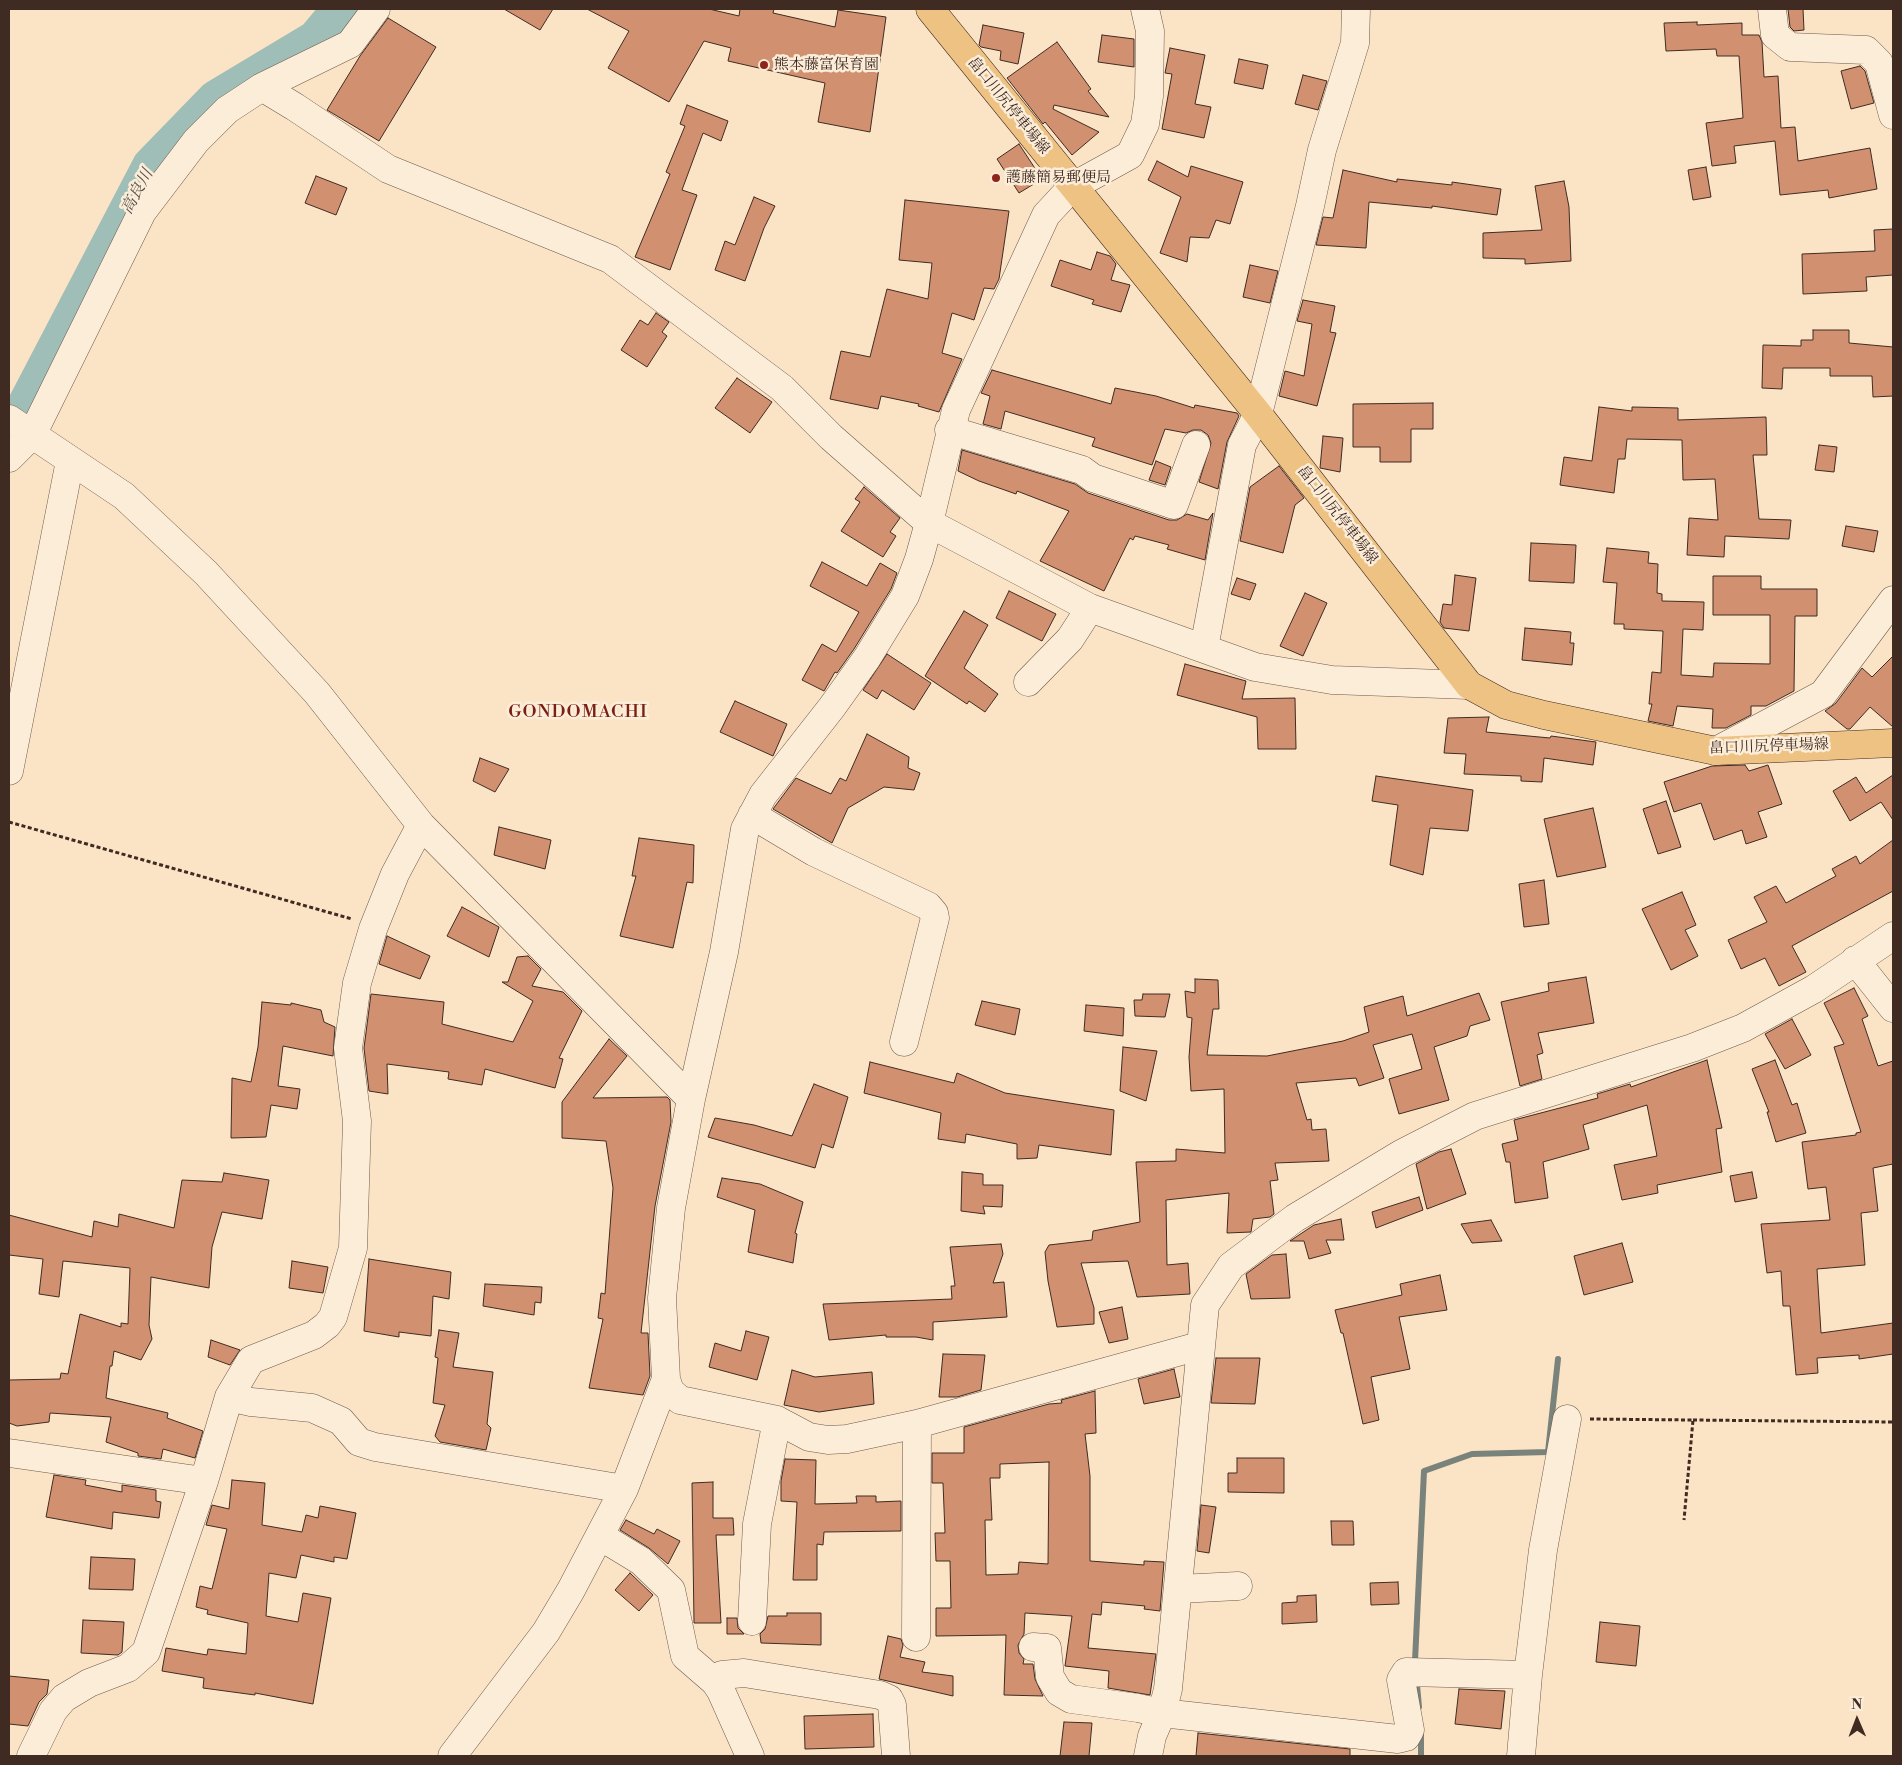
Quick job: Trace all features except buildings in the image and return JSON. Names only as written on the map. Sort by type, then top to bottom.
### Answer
[{"type":"main road","name":"畠口川尻停車場線","points":[[930,9],[1072,187],[1258,414],[1469,686],[1506,705],[1544,715],[1716,751],[1893,743]]},
{"type":"street","points":[[9,458],[32,435],[142,212],[196,141],[227,110],[262,88],[350,44],[376,9]]},
{"type":"street","points":[[1145,9],[1150,31],[1149,96],[1145,124],[1130,155],[1072,187],[1046,215],[956,410],[949,430],[929,523],[919,559],[904,596],[867,658],[832,707],[763,795],[745,829],[724,952],[691,1099],[667,1230],[662,1298],[666,1379],[670,1391],[680,1400],[778,1420],[809,1437],[828,1440],[848,1439],[917,1424],[1199,1346]]},
{"type":"street","points":[[1204,648],[1242,446],[1258,414],[1310,206],[1322,150],[1355,44],[1356,9]]},
{"type":"street","points":[[1772,9],[1775,35],[1790,47],[1866,50],[1879,63],[1893,114]]},
{"type":"street","points":[[262,88],[296,107],[388,170],[610,259],[782,388],[831,436],[929,523],[1090,608],[1254,667],[1332,680],[1469,686]]},
{"type":"street","points":[[9,419],[124,496],[206,573],[317,693],[421,825],[691,1099]]},
{"type":"street","points":[[949,430],[1082,470],[1094,478],[1174,505],[1196,445]]},
{"type":"street","points":[[9,771],[70,461]]},
{"type":"street","points":[[1716,751],[1823,694],[1893,600]]},
{"type":"street","points":[[1028,682],[1070,639],[1090,608]]},
{"type":"street","points":[[752,815],[814,852],[928,906],[934,913],[935,918],[904,1042]]},
{"type":"street","points":[[31,1756],[53,1711],[64,1698],[89,1683],[128,1668],[146,1652],[204,1481],[229,1397],[252,1360],[314,1335],[327,1326],[333,1317],[353,1248],[357,1121],[348,1048],[357,983],[373,929],[394,874],[421,825]]},
{"type":"street","points":[[1148,1756],[1152,1736],[1162,1713],[1168,1690],[1179,1588],[1199,1346],[1205,1305],[1231,1266],[1295,1218],[1401,1154],[1475,1116],[1692,1048],[1743,1028],[1814,989],[1893,936]]},
{"type":"street","points":[[1855,960],[1893,1008]]},
{"type":"street","points":[[452,1756],[546,1632],[624,1489],[666,1379]]},
{"type":"street","points":[[229,1397],[251,1402],[312,1408],[341,1421],[359,1442],[375,1447],[624,1489]]},
{"type":"street","points":[[1521,1756],[1528,1675],[1543,1550],[1567,1419]]},
{"type":"street","points":[[752,1621],[757,1524],[778,1420]]},
{"type":"street","points":[[916,1637],[917,1424]]},
{"type":"street","points":[[9,1452],[204,1481]]},
{"type":"street","points":[[600,1536],[640,1561],[671,1590],[685,1656],[715,1682],[750,1756]]},
{"type":"street","points":[[1179,1588],[1238,1586]]},
{"type":"street","points":[[1033,1647],[1046,1648],[1050,1677],[1055,1688],[1065,1696],[1162,1713],[1398,1739],[1406,1737],[1410,1730],[1401,1680],[1406,1672],[1528,1675]]},
{"type":"street","points":[[715,1682],[722,1676],[744,1673],[889,1698],[892,1706],[896,1756]]},
{"type":"path","points":[[9,822],[366,923],[373,929]]},
{"type":"path","points":[[1567,1419],[1893,1422]]},
{"type":"path","points":[[1684,1520],[1693,1420]]},
{"type":"waterway","name":"高良川","points":[[9,438],[151,166],[216,99],[316,39],[341,9]]},
{"type":"waterway","points":[[1415,1661],[1424,1471],[1472,1454],[1548,1452],[1558,1359]]},
{"type":"waterway","points":[[1417,1685],[1419,1707]]},
{"type":"waterway","points":[[1421,1732],[1421,1756]]},
{"type":"place","name":"熊本藤富保育園","points":[[764,65]]},
{"type":"place","name":"護藤簡易郵便局","points":[[996,178]]},
{"type":"district","name":"GONDOMACHI","points":[[578,713]]}]
